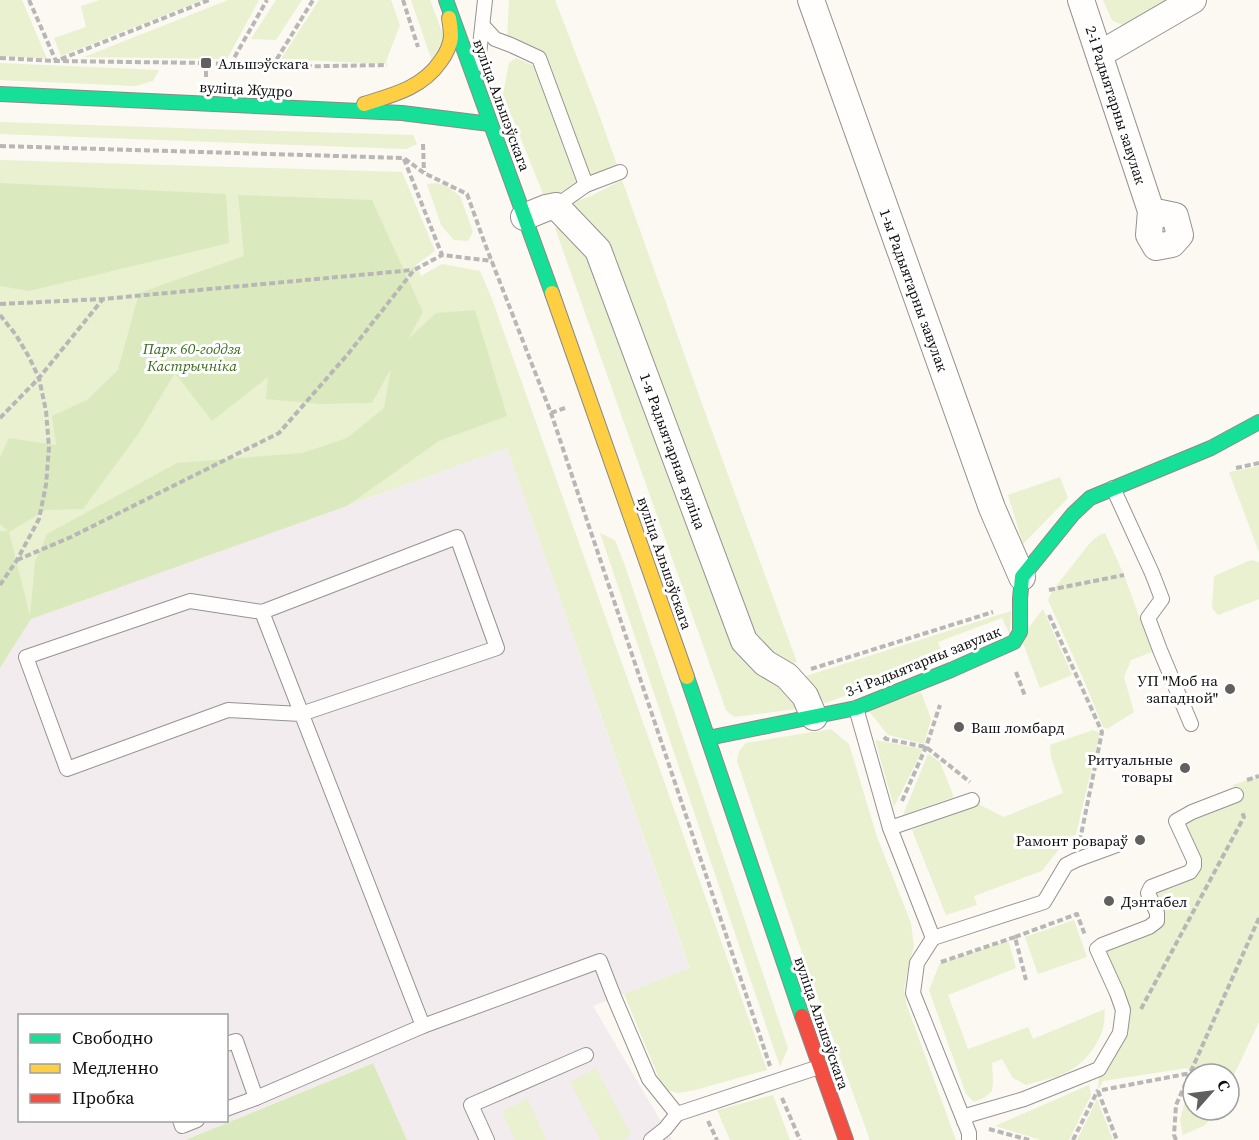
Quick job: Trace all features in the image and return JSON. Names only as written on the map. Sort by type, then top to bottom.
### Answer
[{"type":"main road","name":"вуліца Альшэўскага","points":[[446,0],[629,511],[846,1140]]},
{"type":"main road","points":[[342,111],[405,91],[431,75],[446,54],[450,44],[451,32],[446,0]]},
{"type":"main road","name":"вуліца Жудро","points":[[0,94],[402,113],[490,124]]},
{"type":"main road","points":[[1021,588],[1073,514],[1090,498],[1227,440],[1259,422]]},
{"type":"main road","name":"3-і Радыятарны завулак","points":[[708,738],[856,708],[1014,642],[1020,632],[1021,588]]},
{"type":"street","name":"1-ы Радыятарны завулак","points":[[810,0],[1021,588]]},
{"type":"street","name":"2-і Радыятарны завулак","points":[[1081,0],[1151,211]]},
{"type":"street","points":[[1100,54],[1193,0]]},
{"type":"street","points":[[524,217],[556,206]]},
{"type":"street","name":"1-я Радыятарная вуліца","points":[[556,206],[598,250],[744,641],[765,663],[787,676],[805,696],[814,717]]},
{"type":"lane","points":[[476,81],[484,0]]},
{"type":"lane","points":[[483,26],[495,39],[539,58],[586,185]]},
{"type":"lane","points":[[556,206],[586,185],[620,172]]},
{"type":"lane","points":[[1227,440],[1259,436]]},
{"type":"lane","points":[[1113,488],[1162,599],[1148,618],[1191,724]]},
{"type":"lane","points":[[457,537],[498,648],[301,714],[228,710],[68,769],[26,657],[190,601],[261,612],[457,537]]},
{"type":"lane","points":[[261,612],[423,1026]]},
{"type":"lane","points":[[856,708],[890,828],[933,938]]},
{"type":"lane","points":[[967,1131],[969,1115],[1024,1099],[1099,1068],[1120,1033],[1123,1010],[1097,949],[1149,927],[1157,921],[1157,913],[1148,893],[1151,887],[1190,872],[1194,866],[1194,860],[1176,821],[1192,812],[1236,795]]},
{"type":"lane","points":[[890,828],[972,800]]},
{"type":"lane","points":[[967,1131],[913,993],[918,963],[933,938],[1044,902],[1066,865],[1117,845]]},
{"type":"lane","points":[[228,1108],[423,1026],[600,961],[648,1079],[677,1114]]},
{"type":"lane","points":[[228,1043],[236,1041],[256,1098]]},
{"type":"lane","points":[[487,1140],[471,1105],[586,1055]]},
{"type":"lane","points":[[651,1140],[677,1114],[819,1067]]},
{"type":"path","points":[[29,0],[56,61]]},
{"type":"path","points":[[56,61],[208,0]]},
{"type":"path","points":[[230,65],[267,0]]},
{"type":"path","points":[[272,68],[313,0]]},
{"type":"path","points":[[403,0],[420,54]]},
{"type":"path","points":[[0,58],[206,63],[272,68],[389,65]]},
{"type":"path","points":[[0,146],[404,158],[424,173],[468,195],[551,413],[775,1082],[800,1140]]},
{"type":"path","points":[[404,158],[442,255]]},
{"type":"path","points":[[0,304],[103,299],[414,270],[442,255],[492,261]]},
{"type":"path","points":[[17,560],[80,533],[279,433],[348,354],[414,270]]},
{"type":"path","points":[[0,417],[39,378],[103,299]]},
{"type":"path","points":[[0,315],[16,335],[39,378],[46,411],[49,447],[46,485],[39,519],[17,560],[0,585]]},
{"type":"path","points":[[787,676],[1014,605],[1021,588],[1039,592],[1124,575]]},
{"type":"path","points":[[1049,614],[1102,732],[1076,860]]},
{"type":"path","points":[[890,828],[926,747],[951,670]]},
{"type":"path","points":[[856,708],[886,739],[926,747],[974,786]]},
{"type":"path","points":[[1136,1019],[1244,817],[1236,795]]},
{"type":"path","points":[[1197,1062],[1259,918]]},
{"type":"path","points":[[939,963],[1015,937],[1026,980]]},
{"type":"path","points":[[1098,1091],[1181,1075]]},
{"type":"path","points":[[1073,1140],[1103,1081]]},
{"type":"path","points":[[1098,1091],[1117,1140]]},
{"type":"path","points":[[1176,1140],[1174,1136],[1176,1105],[1181,1095]]},
{"type":"path","points":[[967,1131],[991,1129],[1029,1140]]},
{"type":"shaded area","points":[[507,448],[690,969],[593,1006],[672,1140],[407,1140],[372,1063],[185,1140],[0,1140],[0,668],[31,619]]},
{"type":"green space","points":[[0,0],[22,0],[47,59],[0,56]]},
{"type":"green space","points":[[100,0],[203,0],[61,56],[54,38],[86,27],[81,6]]},
{"type":"green space","points":[[228,0],[259,0],[227,59],[84,57]]},
{"type":"green space","points":[[276,0],[302,0],[276,40],[251,39]]},
{"type":"green space","points":[[319,0],[391,0],[400,25],[385,64],[281,59]]},
{"type":"green space","points":[[411,0],[430,0],[444,37],[432,61]]},
{"type":"green space","points":[[509,0],[555,0],[617,165],[587,177],[542,56],[507,40]]},
{"type":"green space","points":[[1103,0],[1181,0],[1128,28],[1112,20]]},
{"type":"green space","points":[[516,58],[534,66],[577,184],[555,195],[544,196],[503,94],[509,63]]},
{"type":"green space","points":[[0,63],[159,70],[153,81],[135,86],[0,80]]},
{"type":"green space","points":[[0,122],[413,135],[417,144],[406,149],[0,134]]},
{"type":"green space","name":"Парк 60-годдзя Кастрычніка","points":[[0,160],[402,172],[435,251],[416,265],[421,276],[442,264],[480,271],[492,299],[767,1070],[678,1093],[667,1090],[661,1083],[624,994],[690,968],[507,448],[31,619],[0,668]]},
{"type":"green space","points":[[622,180],[797,662],[783,668],[754,643],[565,205],[591,196]]},
{"type":"green space","points":[[0,183],[226,194],[229,243],[29,291],[0,286]]},
{"type":"green space","points":[[437,183],[448,187],[460,196],[473,232],[468,241],[454,240],[441,225],[427,184]]},
{"type":"green space","points":[[238,195],[372,200],[423,312],[408,339],[436,313],[475,310],[507,416],[439,441],[347,506],[31,619],[0,668],[0,531],[8,531],[0,524],[0,457],[9,438],[56,445],[52,416],[87,400],[118,370],[139,293],[244,256]],"holes":[[[391,369],[384,408],[347,438],[302,453],[177,463],[47,534],[35,562],[30,616],[9,532],[46,510],[83,509],[139,433],[175,373],[212,421],[268,377],[266,399],[320,404],[372,403]]]},
{"type":"green space","points":[[563,227],[593,260],[737,647],[755,672],[788,691],[797,700],[796,709],[734,717],[726,710],[555,228]]},
{"type":"green space","points":[[1259,466],[1259,552],[1229,472]]},
{"type":"green space","points":[[1060,477],[1068,498],[1023,544],[1008,495]]},
{"type":"green space","points":[[600,533],[615,540],[624,563],[788,1048],[780,1067]]},
{"type":"green space","points":[[1105,533],[1124,575],[1152,652],[1131,660],[1124,677],[1134,712],[1107,729],[1103,727],[1048,600],[1053,590],[1090,543]]},
{"type":"green space","points":[[1251,560],[1259,562],[1259,599],[1218,615],[1212,608],[1214,576]]},
{"type":"green space","points":[[1043,609],[1072,675],[1040,688],[1021,638]]},
{"type":"green space","points":[[1011,611],[1010,635],[1002,618],[938,642],[945,661],[825,703],[803,677]]},
{"type":"green space","points":[[921,692],[931,719],[924,744],[888,735],[868,710]]},
{"type":"green space","points":[[831,729],[849,744],[877,837],[911,923],[914,946],[904,990],[907,1006],[956,1140],[870,1140],[802,953],[737,761],[739,751],[746,743]]},
{"type":"green space","points":[[1093,730],[1100,733],[1076,834],[1066,840],[1042,871],[974,896],[977,905],[946,915],[912,830],[976,803],[1004,817],[1063,793],[1051,757],[1050,745]]},
{"type":"green space","points":[[875,740],[923,749],[894,807]]},
{"type":"green space","points":[[928,754],[940,762],[954,797],[903,815]]},
{"type":"green space","points":[[1259,776],[1259,1022],[1240,1062],[1181,1062],[1181,1069],[1103,1081],[1098,1091],[1099,1069],[1123,1010],[1102,945],[1157,921],[1148,893],[1194,866],[1176,821],[1236,795],[1233,785]]},
{"type":"green space","points":[[1074,920],[1087,957],[1038,974],[1025,937]]},
{"type":"green space","points":[[1008,940],[1016,968],[948,995],[968,1049],[1028,1027],[1033,1039],[1105,1009],[1104,1026],[1088,1056],[1070,1071],[1054,1077],[1026,1085],[1013,1078],[1002,1059],[992,1063],[992,1091],[984,1098],[974,1102],[966,1094],[929,990],[940,963]]},
{"type":"green space","points":[[373,1063],[407,1140],[185,1140]]},
{"type":"green space","points":[[596,1068],[631,1135],[622,1140],[600,1140],[570,1082]]},
{"type":"green space","points":[[1089,1085],[1091,1095],[1069,1140],[1041,1140],[995,1126]]},
{"type":"green space","points":[[773,1095],[790,1140],[730,1140],[717,1110]]},
{"type":"green space","points":[[528,1099],[546,1140],[515,1140],[502,1111]]},
{"type":"green space","points":[[1097,1099],[1113,1140],[1077,1140]]},
{"type":"green space","points":[[1181,1116],[1181,1122],[1207,1122],[1183,1135],[1180,1120]]},
{"type":"traffic: fast","points":[[446,0],[552,293]]},
{"type":"traffic: fast","points":[[0,94],[402,113],[490,124]]},
{"type":"traffic: fast","points":[[708,738],[856,708],[1014,642],[1020,632],[1022,577],[1073,514],[1090,498],[1211,448],[1259,422]]},
{"type":"traffic: fast","points":[[687,677],[802,1016]]},
{"type":"traffic: slow","points":[[364,104],[406,89],[433,71],[450,44],[449,18]]},
{"type":"traffic: slow","points":[[552,293],[687,677]]},
{"type":"traffic: jam","points":[[802,1016],[846,1140]]},
{"type":"place","name":"Альшэўскага","points":[[206,63]]},
{"type":"place","name":"УП \"Моб на западной\"","points":[[1230,689]]},
{"type":"place","name":"Ваш ломбард","points":[[959,727]]},
{"type":"place","name":"Ритуальные товары","points":[[1185,768]]},
{"type":"place","name":"Рамонт ровараў","points":[[1140,840]]},
{"type":"place","name":"Дэнтабел","points":[[1109,901]]}]
